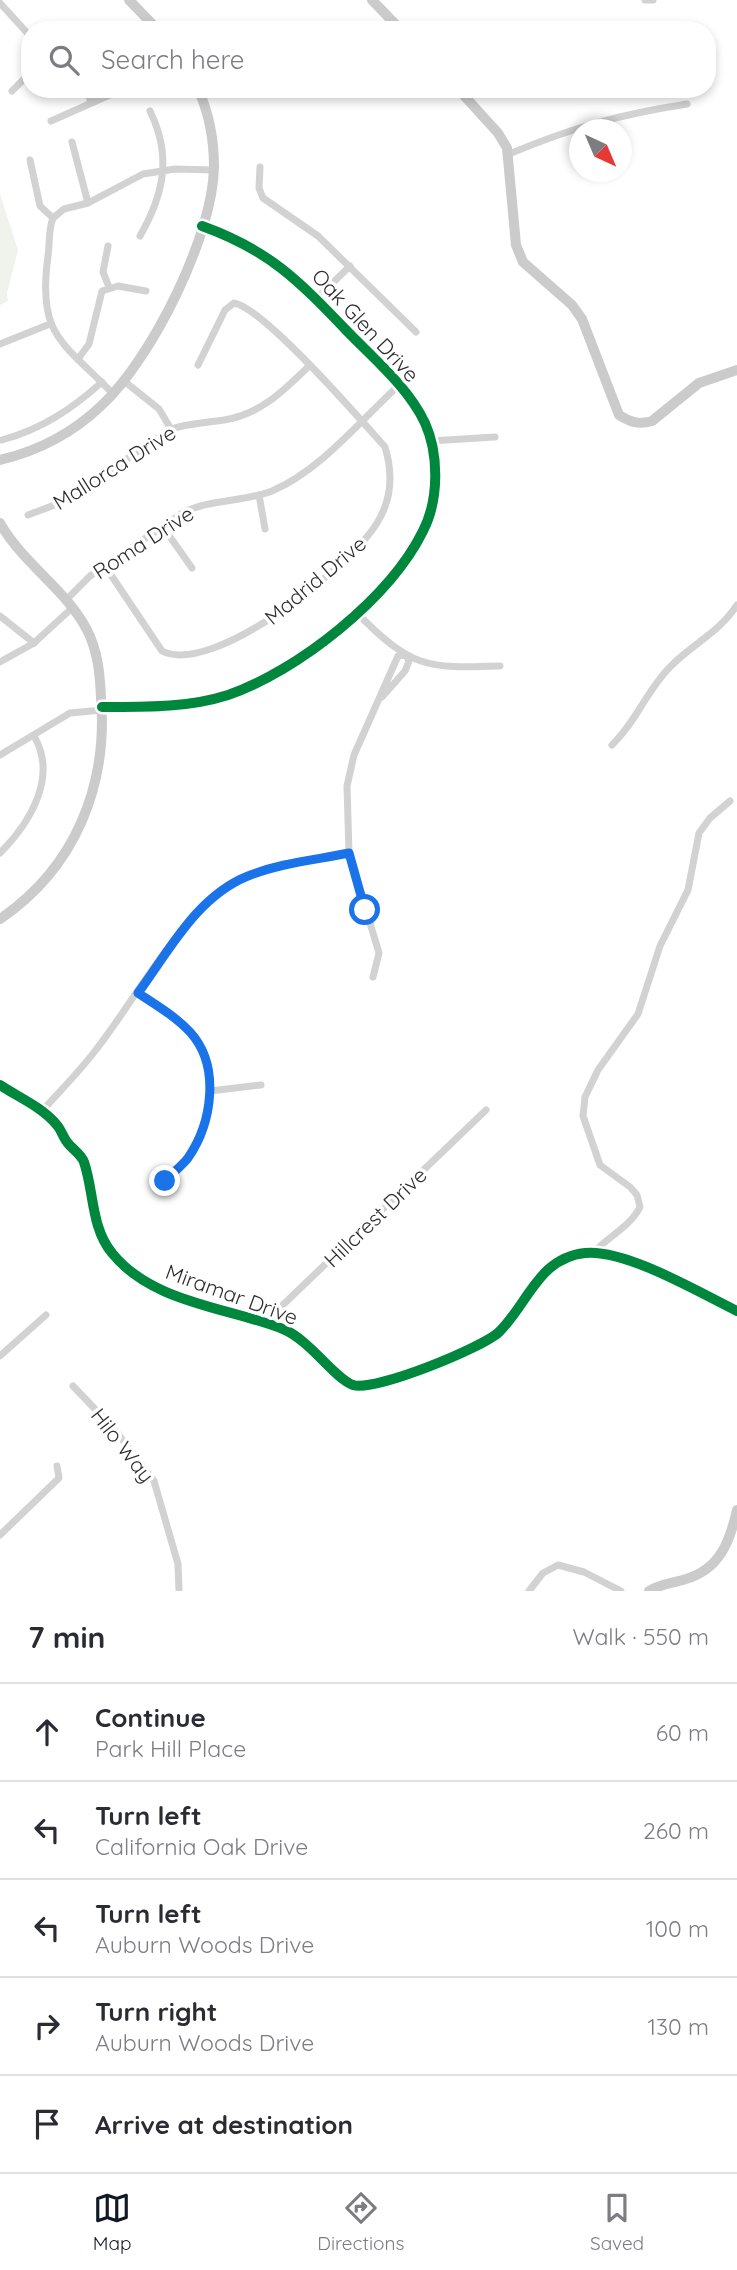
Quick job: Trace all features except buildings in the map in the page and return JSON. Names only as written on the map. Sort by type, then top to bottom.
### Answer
[{"type":"street","points":[[129,0],[146,21]]},
{"type":"street","points":[[372,0],[392,21]]},
{"type":"street","points":[[645,0],[653,0]]},
{"type":"street","points":[[0,3],[21,26]]},
{"type":"street","points":[[12,91],[21,82]]},
{"type":"street","points":[[89,98],[91,103]]},
{"type":"street","points":[[51,121],[103,98]]},
{"type":"street","points":[[0,460],[36,449],[70,431],[113,394],[169,309],[202,226],[214,170],[210,124],[201,98]]},
{"type":"street","points":[[466,98],[498,133],[509,154],[516,245],[529,269],[572,305],[582,319],[619,415],[629,421],[643,424],[652,421],[699,383],[737,370]]},
{"type":"street","points":[[509,154],[584,124],[633,112],[687,104]]},
{"type":"street","points":[[140,236],[160,195],[163,170],[159,129],[150,111]]},
{"type":"street","points":[[72,142],[88,203]]},
{"type":"street","points":[[30,160],[40,206],[52,218]]},
{"type":"street","points":[[260,167],[259,188],[263,198],[318,236],[416,332]]},
{"type":"street","points":[[113,394],[78,359],[50,324],[45,306],[44,279],[52,218],[64,209],[88,203],[133,178],[163,170],[214,170]]},
{"type":"street","name":"Oak Glen Drive","points":[[0,755],[70,713],[198,703],[228,695],[275,675],[303,658],[356,612],[406,560],[424,530],[433,500],[435,473],[430,441],[425,423],[399,385],[289,273],[258,249],[202,226]]},
{"type":"street","points":[[108,246],[103,272],[109,287]]},
{"type":"street","points":[[316,299],[350,266]]},
{"type":"street","points":[[78,359],[89,344],[99,296],[109,287],[146,291]]},
{"type":"street","name":"Madrid Drive","points":[[105,566],[139,613],[155,643],[170,655],[215,648],[248,634],[308,591],[377,523],[390,487],[390,463],[385,447],[309,366],[244,305],[234,303],[225,310],[198,365]]},
{"type":"street","points":[[0,344],[50,324]]},
{"type":"street","name":"Mallorca Drive","points":[[28,515],[65,500],[171,429],[185,424],[243,416],[275,398],[309,366]]},
{"type":"street","points":[[124,381],[159,409],[171,429]]},
{"type":"street","points":[[2,440],[44,425],[78,404],[102,382]]},
{"type":"street","name":"Roma Drive","points":[[0,662],[34,643],[105,566],[201,504],[259,495],[304,474],[399,385]]},
{"type":"street","points":[[430,441],[495,437]]},
{"type":"street","points":[[259,495],[265,529]]},
{"type":"street","points":[[0,523],[9,539],[69,604],[88,631],[99,665],[102,709],[99,771],[90,805],[78,833],[51,872],[0,919]]},
{"type":"street","points":[[163,527],[192,568]]},
{"type":"street","points":[[612,745],[625,732],[668,668],[725,623],[737,605]]},
{"type":"street","points":[[356,612],[386,643],[408,658]]},
{"type":"street","points":[[0,616],[34,643]]},
{"type":"street","points":[[373,977],[379,953],[349,853],[347,786],[354,755],[398,656],[446,668],[500,666]]},
{"type":"street","points":[[382,696],[405,671],[408,658]]},
{"type":"street","points":[[0,853],[26,823],[36,803],[44,775],[43,759],[34,736]]},
{"type":"street","points":[[594,1252],[634,1220],[640,1207],[637,1195],[630,1187],[600,1164],[583,1116],[585,1097],[598,1069],[638,1014],[660,946],[688,890],[699,833],[710,818],[730,801]]},
{"type":"street","points":[[42,1111],[94,1052],[193,916],[218,894],[246,876],[349,853]]},
{"type":"street","points":[[138,993],[192,1034],[207,1065],[210,1091],[204,1127],[187,1159],[165,1181]]},
{"type":"street","name":"Miramar Drive","points":[[0,1085],[42,1111],[56,1124],[83,1161],[100,1229],[110,1250],[122,1264],[153,1286],[294,1335],[315,1350],[348,1383],[377,1386],[474,1348],[496,1335],[511,1320],[532,1285],[547,1270],[582,1253],[594,1252]]},
{"type":"street","points":[[210,1091],[261,1086]]},
{"type":"street","name":"Hillcrest Drive","points":[[263,1324],[486,1110]]},
{"type":"street","points":[[594,1252],[624,1259],[670,1277],[737,1311]]},
{"type":"street","points":[[0,1356],[46,1315]]},
{"type":"street","name":"Hilo Way","points":[[73,1386],[115,1430],[154,1481],[178,1564],[180,1591]]},
{"type":"street","points":[[0,1535],[59,1478],[57,1466]]},
{"type":"street","points":[[649,1591],[696,1576],[717,1560],[732,1536],[737,1510]]},
{"type":"street","points":[[529,1591],[543,1573],[558,1565],[584,1572],[621,1591]]},
{"type":"shaded area","points":[[0,194],[18,250],[7,293],[8,301],[0,305]]},
{"type":"cycle path","points":[[102,707],[166,706],[213,699],[255,684],[283,669],[339,629],[388,582],[423,531],[432,505],[435,463],[430,435],[418,410],[400,385],[313,296],[281,268],[246,245],[202,226]]},
{"type":"cycle path","points":[[0,1085],[50,1118],[81,1156],[100,1232],[112,1253],[129,1270],[148,1283],[192,1302],[261,1321],[293,1334],[353,1385],[404,1376],[451,1358],[489,1339],[509,1321],[545,1273],[569,1257],[585,1253],[621,1258],[641,1265],[737,1311]]},
{"type":"route","points":[[165,1181],[187,1159],[204,1127],[211,1098],[207,1065],[192,1034],[170,1014],[138,993],[193,916],[218,894],[246,876],[280,866],[349,853],[365,910]]}]
